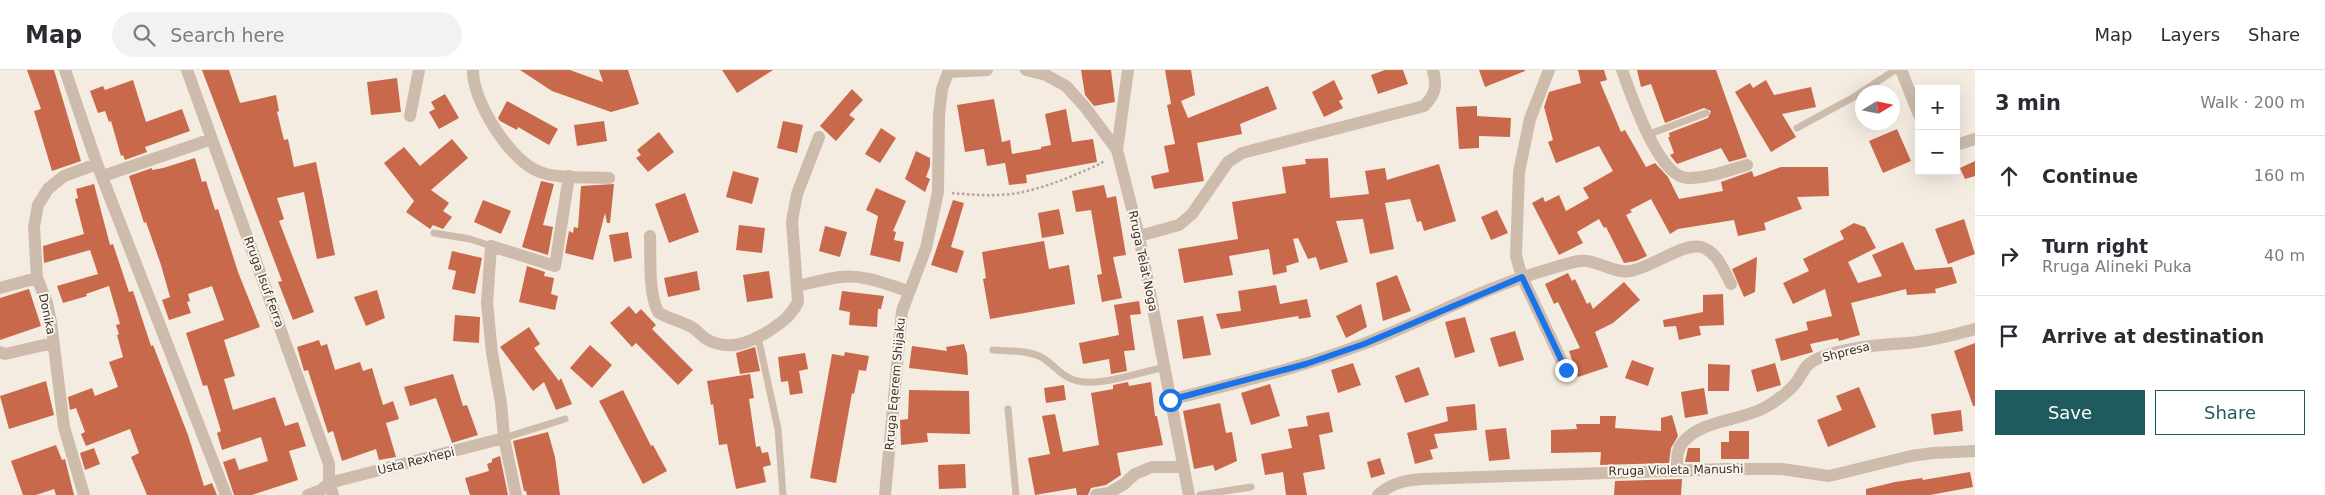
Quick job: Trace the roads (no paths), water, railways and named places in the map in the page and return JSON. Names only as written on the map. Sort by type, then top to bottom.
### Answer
[{"type":"street","points":[[65,70],[97,164],[226,495]]},
{"type":"street","name":"Rruga Isuf Ferra","points":[[187,70],[329,464],[331,489]]},
{"type":"street","points":[[410,116],[419,70]]},
{"type":"street","points":[[473,70],[480,100],[500,137],[520,159],[540,172],[609,178]]},
{"type":"street","points":[[949,71],[987,70]]},
{"type":"street","name":"Rruga Telat Noga","points":[[1026,70],[1046,75],[1066,86],[1085,107],[1117,150],[1140,236],[1189,495]]},
{"type":"street","points":[[1117,150],[1128,70]]},
{"type":"street","points":[[1140,236],[1179,225],[1192,214],[1228,162],[1242,153],[1424,106],[1432,98],[1437,85],[1433,70]]},
{"type":"street","points":[[1549,70],[1530,119],[1519,172],[1516,256],[1522,277],[1566,370]]},
{"type":"street","points":[[1622,70],[1647,135],[1664,161],[1677,175],[1685,178],[1747,165]]},
{"type":"street","points":[[1901,70],[1915,105]]},
{"type":"street","name":"Rruga Eqerem Shijaku","points":[[885,495],[902,311],[908,291],[918,272],[926,248],[938,192],[941,98],[942,89],[949,71]]},
{"type":"street","points":[[650,236],[652,282],[655,305],[658,312],[691,326],[706,339],[721,345],[748,343],[783,322],[793,313],[798,302],[792,221],[797,194],[819,137]]},
{"type":"street","points":[[1960,144],[1975,139]]},
{"type":"street","points":[[103,176],[212,140]]},
{"type":"street","name":"Donika","points":[[84,495],[64,427],[47,303],[37,278],[34,227],[38,205],[48,189],[64,176],[97,164]]},
{"type":"street","points":[[516,495],[504,438],[501,403],[492,353],[487,303],[491,246],[555,266],[570,176]]},
{"type":"street","points":[[1170,400],[1306,364],[1364,344],[1522,277],[1578,261],[1592,261],[1627,272],[1642,269],[1683,250],[1699,246],[1709,250],[1716,257],[1731,284]]},
{"type":"street","points":[[797,286],[840,277],[857,277],[872,279],[908,291]]},
{"type":"street","points":[[0,288],[37,278]]},
{"type":"street","name":"Shpresa","points":[[1677,470],[1678,451],[1682,442],[1693,434],[1761,409],[1780,398],[1795,384],[1804,367],[1819,358],[1871,346],[1947,337],[1975,329]]},
{"type":"street","points":[[0,352],[6,354],[52,343]]},
{"type":"street","name":"Usta Rexhepi","points":[[308,495],[504,438]]},
{"type":"street","name":"Rruga Violeta Manushi","points":[[1378,495],[1391,486],[1405,480],[1423,478],[1782,468],[1829,476],[1912,456],[1932,453],[1975,452]]},
{"type":"street","points":[[1096,495],[1109,493],[1124,484],[1135,474],[1152,467],[1184,467]]},
{"type":"lane","points":[[1797,128],[1854,97],[1895,70]]},
{"type":"lane","points":[[1647,135],[1706,113]]},
{"type":"lane","points":[[434,233],[470,239],[491,246]]},
{"type":"lane","points":[[758,337],[778,429],[783,495]]},
{"type":"lane","points":[[994,350],[1018,351],[1042,358],[1060,372],[1075,380],[1092,382],[1165,367]]},
{"type":"lane","points":[[1008,409],[1016,495]]},
{"type":"lane","points":[[504,438],[565,420]]},
{"type":"lane","points":[[1200,495],[1251,486]]}]
